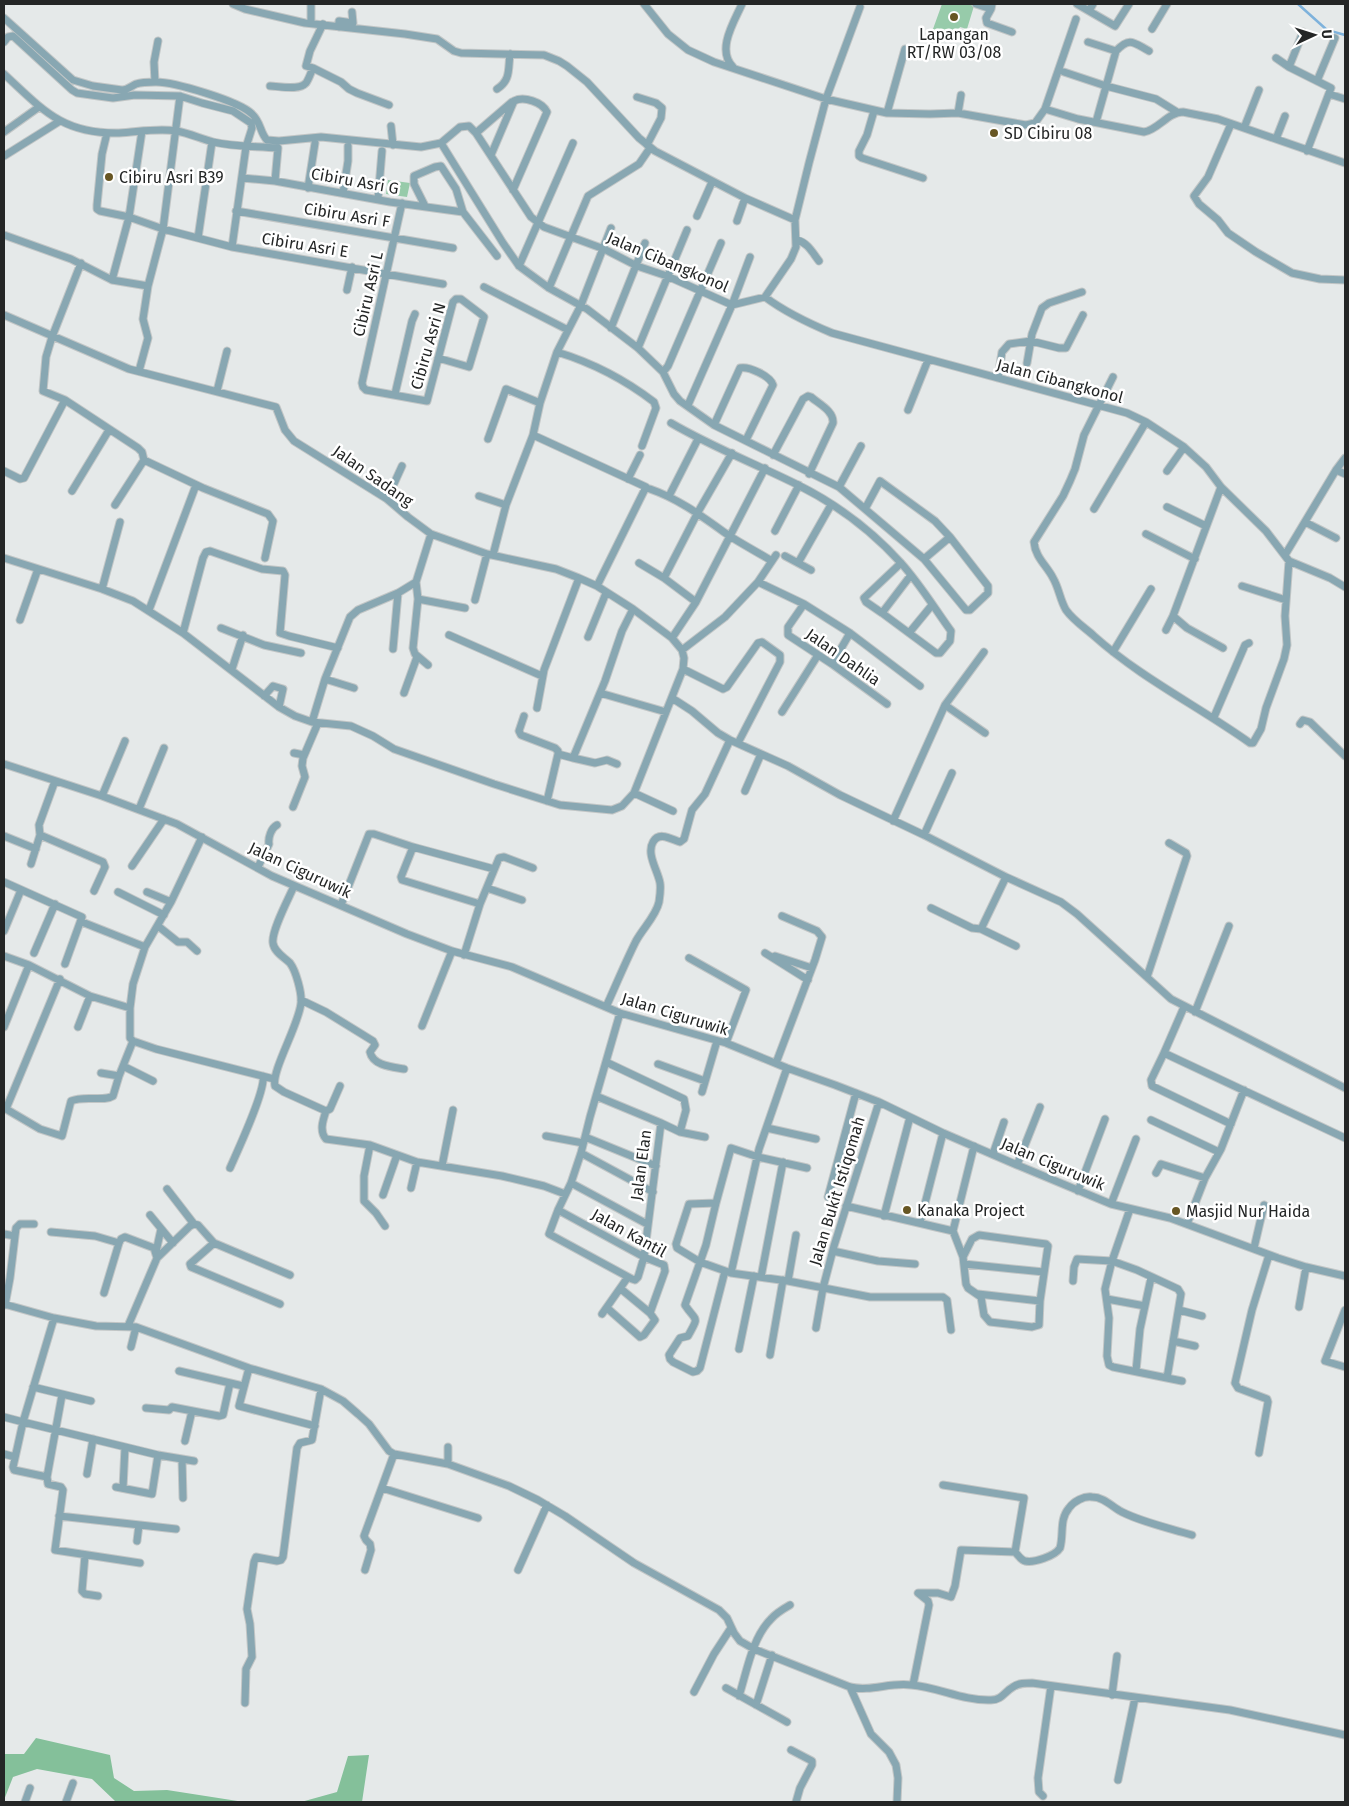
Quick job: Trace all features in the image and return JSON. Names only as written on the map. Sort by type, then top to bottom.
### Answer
[{"type":"street","points":[[233,4],[245,9],[311,22],[437,39],[454,51],[461,53],[544,55],[567,66],[587,82],[649,147],[712,182],[795,220]]},
{"type":"street","points":[[311,4],[311,22]]},
{"type":"street","points":[[644,4],[668,34],[688,50],[714,62],[826,99],[887,113],[958,113],[1026,125],[1034,123],[1045,109],[1076,20]]},
{"type":"street","points":[[733,68],[727,60],[726,39],[742,4]]},
{"type":"street","points":[[976,4],[992,6],[986,18],[987,23],[1012,32]]},
{"type":"street","points":[[1077,4],[1116,26],[1129,4]]},
{"type":"street","points":[[1089,11],[1093,4]]},
{"type":"street","points":[[1152,29],[1167,4]]},
{"type":"street","points":[[765,296],[791,259],[797,240],[795,220],[826,99],[860,7]]},
{"type":"street","points":[[339,26],[339,21],[353,23],[352,12]]},
{"type":"street","points":[[4,18],[73,80],[93,86],[122,90],[127,90],[135,84],[167,82],[226,100],[240,106],[256,118],[267,140],[279,141],[321,137],[344,138],[415,148],[442,142],[464,126],[469,126],[476,132],[518,99],[536,103],[547,112],[513,190]]},
{"type":"street","points":[[323,24],[312,46],[306,65],[341,82],[357,94],[389,106]]},
{"type":"street","points":[[1289,67],[1303,32]]},
{"type":"street","points":[[4,42],[13,36],[77,93],[113,98],[135,95],[180,96],[233,111],[245,117],[251,123],[252,128],[247,144],[232,247]]},
{"type":"street","points":[[1317,81],[1335,38]]},
{"type":"street","points":[[155,82],[154,62],[158,40]]},
{"type":"street","points":[[1088,42],[1116,51]]},
{"type":"street","points":[[1096,122],[1116,51],[1123,44],[1129,42],[1135,43],[1149,52]]},
{"type":"street","points":[[887,113],[905,49]]},
{"type":"street","points":[[497,89],[505,84],[507,79],[510,54]]},
{"type":"street","points":[[1276,58],[1289,67],[1330,87],[1330,94],[1306,151]]},
{"type":"street","points":[[270,86],[294,87],[305,84],[312,68]]},
{"type":"street","points":[[1064,72],[1106,86],[1156,99],[1177,112],[1208,117],[1345,163]]},
{"type":"street","points":[[4,74],[39,107],[60,121],[78,129],[106,133],[176,131],[212,142],[278,148],[275,181]]},
{"type":"street","points":[[1244,128],[1259,90]]},
{"type":"street","points":[[1330,94],[1345,99]]},
{"type":"street","points":[[958,113],[961,95]]},
{"type":"street","points":[[139,371],[148,338],[148,332],[143,322],[148,286],[164,229],[180,96]]},
{"type":"street","points":[[549,288],[588,196],[639,164],[649,147],[663,114],[662,108],[656,102],[637,97]]},
{"type":"street","points":[[491,155],[514,101]]},
{"type":"street","points":[[4,132],[39,107]]},
{"type":"street","points":[[1045,109],[1078,119],[1144,132],[1152,130],[1177,112]]},
{"type":"street","points":[[874,111],[867,135],[859,150],[859,156],[923,178]]},
{"type":"street","points":[[1276,139],[1286,116]]},
{"type":"street","points":[[4,121],[11,127]]},
{"type":"street","points":[[4,156],[60,121]]},
{"type":"street","points":[[1231,124],[1208,177],[1194,196],[1199,204],[1218,220],[1228,233],[1292,273],[1320,279],[1345,280]]},
{"type":"street","points":[[391,126],[393,145]]},
{"type":"street","points":[[112,280],[129,217],[142,131]]},
{"type":"street","name":"Jalan Cibangkonol","points":[[476,132],[531,217],[544,227],[604,249],[636,266],[667,276],[732,305],[765,296],[778,306],[810,324],[832,333],[1127,413],[1146,422],[1184,447],[1206,467],[1222,487],[1266,531],[1287,558],[1345,587]]},
{"type":"street","name":"Cibiru Asri E","points":[[106,133],[102,154],[97,209],[112,215],[129,217],[164,229],[232,247],[444,284]]},
{"type":"street","points":[[198,238],[212,142]]},
{"type":"street","points":[[442,142],[519,266],[549,288],[581,305],[638,348],[663,372],[674,394],[680,401],[714,425],[809,474],[839,487],[864,509],[924,559],[966,610],[974,608],[988,593],[988,586],[950,537],[935,521],[880,481],[864,509]]},
{"type":"street","points":[[308,188],[315,143]]},
{"type":"street","points":[[519,266],[573,143]]},
{"type":"street","points":[[343,193],[348,161],[348,146]]},
{"type":"street","points":[[378,199],[382,151]]},
{"type":"street","points":[[425,206],[414,184],[414,176],[441,166],[456,189],[463,212],[497,256]]},
{"type":"street","name":"Cibiru Asri G","points":[[242,178],[275,181],[308,188],[463,212]]},
{"type":"street","points":[[697,216],[712,182]]},
{"type":"street","points":[[737,221],[746,198]]},
{"type":"street","name":"Cibiru Asri L","points":[[366,390],[363,388],[362,383],[402,203]]},
{"type":"street","name":"Cibiru Asri F","points":[[236,211],[454,248]]},
{"type":"street","points":[[475,600],[506,505],[533,435],[540,403],[557,352],[581,305],[611,228]]},
{"type":"street","points":[[638,348],[688,230]]},
{"type":"street","points":[[4,235],[81,263],[112,280],[148,286]]},
{"type":"street","points":[[797,240],[804,242],[819,261]]},
{"type":"street","points":[[611,328],[645,243]]},
{"type":"street","points":[[663,372],[668,366],[721,243]]},
{"type":"street","points":[[688,405],[732,305],[750,257]]},
{"type":"street","points":[[81,263],[52,337],[44,364],[42,391],[65,400],[142,452],[144,460],[115,505]]},
{"type":"street","points":[[347,290],[352,267]]},
{"type":"street","points":[[484,287],[568,330]]},
{"type":"street","points":[[1027,363],[1034,327],[1042,308],[1048,303],[1082,292]]},
{"type":"street","name":"Cibiru Asri N","points":[[366,390],[427,401],[438,358],[453,302],[458,299],[484,317],[470,363],[468,368],[438,358]]},
{"type":"street","points":[[394,394],[415,314]]},
{"type":"street","points":[[998,378],[1000,360],[1004,348],[1009,344],[1031,341],[1066,348],[1083,315]]},
{"type":"street","name":"Jalan Sadang","points":[[4,316],[139,371],[276,407],[284,430],[294,440],[387,499],[431,534],[490,554],[556,569],[597,586],[633,609],[672,638],[682,650]]},
{"type":"street","points":[[217,391],[227,351]]},
{"type":"street","points":[[557,352],[582,360],[613,374],[654,402],[656,408],[642,446]]},
{"type":"street","points":[[908,410],[928,360]]},
{"type":"street","points":[[714,425],[740,368],[748,368],[770,379],[773,385],[746,440]]},
{"type":"street","points":[[1113,377],[1084,435],[1075,470],[1063,496],[1034,542],[1036,553],[1053,578],[1066,609],[1078,622],[1127,663],[1214,717],[1250,743],[1259,734],[1287,645],[1287,558],[1305,522],[1345,458]]},
{"type":"street","points":[[488,439],[506,389],[540,403]]},
{"type":"street","points":[[774,455],[803,399],[811,396],[831,414],[833,423],[809,474]]},
{"type":"street","points":[[4,471],[20,479],[24,478],[65,400]]},
{"type":"street","points":[[1094,510],[1146,422]]},
{"type":"street","points":[[671,423],[698,439],[799,485],[872,535],[901,563],[911,575],[952,634],[950,641],[942,652],[936,653],[866,602],[864,598],[901,563]]},
{"type":"street","points":[[72,491],[109,430]]},
{"type":"street","points":[[533,435],[646,487],[597,586]]},
{"type":"street","points":[[670,496],[698,439]]},
{"type":"street","points":[[839,487],[861,446]]},
{"type":"street","points":[[1167,471],[1184,447]]},
{"type":"street","points":[[664,578],[698,512],[732,453]]},
{"type":"street","points":[[628,479],[640,455]]},
{"type":"street","points":[[144,460],[196,485],[242,502],[272,517],[272,526],[265,558]]},
{"type":"street","points":[[387,499],[402,466]]},
{"type":"street","points":[[672,638],[696,602],[765,468]]},
{"type":"street","points":[[1336,470],[1345,474]]},
{"type":"street","points":[[149,610],[196,485]]},
{"type":"street","points":[[775,531],[799,485]]},
{"type":"street","points":[[1166,630],[1222,487]]},
{"type":"street","points":[[4,558],[102,589],[133,601],[183,633],[232,669],[264,696],[295,716],[315,723],[351,726],[373,736],[394,749],[547,801],[573,807],[612,810],[622,806],[634,793],[683,669],[684,658],[682,650],[725,617],[758,582],[774,558],[730,536],[698,512],[670,496],[650,489]]},
{"type":"street","points":[[479,496],[506,505]]},
{"type":"street","points":[[798,562],[830,505]]},
{"type":"street","points":[[1166,507],[1206,526]]},
{"type":"street","points":[[102,589],[120,522]]},
{"type":"street","points":[[1305,522],[1336,538]]},
{"type":"street","points":[[428,665],[413,652],[413,646],[418,599],[416,582],[431,534]]},
{"type":"street","points":[[1146,534],[1195,559]]},
{"type":"street","points":[[924,559],[950,537]]},
{"type":"street","points":[[183,633],[203,558],[206,552],[210,552],[262,569],[283,571],[285,575],[280,633],[338,648]]},
{"type":"street","points":[[785,556],[811,570]]},
{"type":"street","points":[[639,563],[664,578],[696,602]]},
{"type":"street","points":[[20,620],[38,569]]},
{"type":"street","points":[[882,614],[911,575]]},
{"type":"street","points":[[538,708],[542,676],[579,578]]},
{"type":"street","points":[[293,808],[305,778],[302,766],[304,755],[315,723],[325,679],[347,621],[356,611],[398,593],[416,582]]},
{"type":"street","points":[[758,582],[804,604],[850,632],[920,686]]},
{"type":"street","points":[[1242,586],[1286,600]]},
{"type":"street","points":[[1113,652],[1151,589]]},
{"type":"street","points":[[394,649],[398,593]]},
{"type":"street","points":[[588,637],[606,593]]},
{"type":"street","points":[[418,599],[466,608]]},
{"type":"street","name":"Jalan Dahlia","points":[[804,604],[788,627],[788,635],[887,704]]},
{"type":"street","points":[[909,633],[932,605]]},
{"type":"street","points":[[573,758],[600,694],[622,631],[633,609]]},
{"type":"street","points":[[1173,616],[1193,631],[1223,648]]},
{"type":"street","points":[[221,628],[264,645],[301,653]]},
{"type":"street","points":[[832,664],[850,632]]},
{"type":"street","points":[[232,669],[242,635]]},
{"type":"street","points":[[449,635],[542,676]]},
{"type":"street","points":[[683,669],[723,689],[727,687],[758,643],[762,642],[780,655],[780,662],[738,743]]},
{"type":"street","points":[[1214,717],[1245,644],[1249,643]]},
{"type":"street","points":[[893,821],[945,705],[984,652]]},
{"type":"street","points":[[782,712],[818,655]]},
{"type":"street","points":[[404,693],[417,657]]},
{"type":"street","points":[[325,679],[354,688]]},
{"type":"street","points":[[264,696],[273,686],[283,690],[279,707]]},
{"type":"street","points":[[600,694],[666,712]]},
{"type":"street","points":[[672,698],[730,740],[788,766],[840,795],[1069,906],[1171,999],[1345,1088]]},
{"type":"street","points":[[945,705],[985,733]]},
{"type":"street","points":[[524,716],[520,736],[555,748],[558,751],[547,801]]},
{"type":"street","points":[[1300,724],[1304,720],[1310,722],[1345,756]]},
{"type":"street","points":[[606,1007],[645,925],[657,908],[659,901],[660,881],[650,848],[653,841],[658,837],[664,836],[680,842],[684,839],[692,810],[705,794],[730,740]]},
{"type":"street","points":[[102,796],[125,741]]},
{"type":"street","points":[[139,810],[164,748]]},
{"type":"street","points":[[294,753],[304,755]]},
{"type":"street","points":[[558,754],[595,764],[607,760],[617,764]]},
{"type":"street","points":[[745,791],[761,754]]},
{"type":"street","name":"Jalan Ciguruwik","points":[[4,764],[102,796],[190,829],[294,886],[407,934],[464,955],[512,967],[620,1012],[726,1043],[879,1102],[944,1133],[1111,1204],[1170,1218],[1269,1255],[1306,1267],[1345,1276]]},
{"type":"street","points":[[924,835],[952,773]]},
{"type":"street","points":[[31,864],[40,835],[39,825],[55,781]]},
{"type":"street","points":[[634,793],[673,811]]},
{"type":"street","points":[[132,866],[164,819]]},
{"type":"street","points":[[258,867],[269,844],[268,841],[273,827],[277,825]]},
{"type":"street","points":[[341,905],[369,834],[494,869]]},
{"type":"street","points":[[40,835],[103,862],[105,867],[94,891]]},
{"type":"street","points":[[4,836],[36,849]]},
{"type":"street","points":[[202,837],[171,902],[145,947],[133,984],[129,1035],[133,1041],[274,1080]]},
{"type":"street","points":[[1147,977],[1187,856],[1186,853],[1169,843]]},
{"type":"street","points":[[413,846],[401,877],[402,880],[480,904]]},
{"type":"street","points":[[464,955],[480,904],[500,857],[533,868]]},
{"type":"street","points":[[981,930],[1006,877]]},
{"type":"street","points":[[4,882],[82,916],[65,964]]},
{"type":"street","points":[[294,886],[278,923],[273,942],[276,950],[294,969],[301,1000],[297,1023],[274,1080],[275,1086],[284,1092],[326,1111]]},
{"type":"street","points":[[487,888],[522,900]]},
{"type":"street","points":[[4,931],[21,890]]},
{"type":"street","points":[[118,892],[164,915]]},
{"type":"street","points":[[148,892],[171,902]]},
{"type":"street","points":[[34,953],[55,904]]},
{"type":"street","points":[[931,908],[972,928],[981,930],[1016,946]]},
{"type":"street","points":[[776,1063],[821,943],[821,934],[782,916]]},
{"type":"street","points":[[82,922],[145,947]]},
{"type":"street","points":[[158,926],[178,942],[187,942],[197,951]]},
{"type":"street","points":[[1194,1012],[1229,926]]},
{"type":"street","points":[[422,1026],[452,951]]},
{"type":"street","points":[[808,980],[765,953],[812,968]]},
{"type":"street","points":[[4,956],[60,979],[90,996],[130,1008]]},
{"type":"street","points":[[689,958],[746,990],[726,1043]]},
{"type":"street","points":[[4,1027],[29,965]]},
{"type":"street","points":[[60,979],[5,1109],[40,1129],[62,1136],[70,1101],[84,1097],[111,1098],[133,1041]]},
{"type":"street","points":[[78,1027],[90,996]]},
{"type":"street","points":[[301,1000],[326,1012],[373,1042],[375,1046],[370,1052],[374,1060],[387,1066],[404,1069]]},
{"type":"street","points":[[1184,1007],[1151,1080],[1153,1087],[1231,1124]]},
{"type":"street","points":[[620,1012],[581,1153],[571,1183],[549,1234],[628,1277],[604,1311],[640,1337],[644,1335],[655,1320],[650,1313],[621,1288]]},
{"type":"street","points":[[702,1092],[717,1040]]},
{"type":"street","points":[[1164,1053],[1345,1138]]},
{"type":"street","points":[[606,1062],[681,1096],[684,1099],[686,1110],[680,1132]]},
{"type":"street","points":[[658,1064],[705,1081]]},
{"type":"street","points":[[123,1066],[153,1082]]},
{"type":"street","points":[[787,1068],[758,1157],[728,1272],[700,1368],[693,1372],[673,1362],[669,1357],[680,1338],[688,1336],[696,1322],[695,1317],[685,1305],[708,1238],[730,1149],[734,1148],[758,1157],[807,1168]]},
{"type":"street","points":[[101,1073],[118,1076]]},
{"type":"street","points":[[230,1168],[252,1115],[262,1086],[262,1076]]},
{"type":"street","points":[[340,1086],[330,1109],[326,1111],[322,1126],[323,1136],[326,1140],[370,1145],[417,1162],[502,1176],[544,1186],[565,1194]]},
{"type":"street","points":[[1187,1224],[1244,1090]]},
{"type":"street","points":[[828,1197],[856,1093]]},
{"type":"street","name":"Jalan Elan","points":[[596,1096],[661,1123],[644,1257],[638,1277],[635,1280],[628,1277]]},
{"type":"street","name":"Jalan Bukit Istiqomah","points":[[816,1328],[823,1288],[833,1251],[879,1102]]},
{"type":"street","points":[[1017,1165],[1040,1107]]},
{"type":"street","points":[[442,1166],[453,1110]]},
{"type":"street","points":[[884,1216],[910,1117]]},
{"type":"street","points":[[1078,1191],[1105,1119]]},
{"type":"street","points":[[1151,1120],[1219,1152]]},
{"type":"street","points":[[993,1154],[1004,1122]]},
{"type":"street","points":[[661,1123],[680,1132],[705,1137]]},
{"type":"street","points":[[767,1128],[816,1139]]},
{"type":"street","points":[[920,1223],[944,1133]]},
{"type":"street","points":[[546,1136],[584,1140],[656,1166]]},
{"type":"street","points":[[1111,1204],[1136,1139]]},
{"type":"street","points":[[370,1145],[364,1176],[364,1201],[385,1226]]},
{"type":"street","points":[[974,1146],[953,1231],[964,1260],[966,1284],[970,1290],[978,1294],[1040,1301]]},
{"type":"street","points":[[581,1153],[653,1192]]},
{"type":"street","points":[[384,1195],[397,1154]]},
{"type":"street","points":[[411,1188],[417,1162]]},
{"type":"street","points":[[738,1349],[758,1276],[783,1162]]},
{"type":"street","points":[[1156,1173],[1162,1164],[1205,1178]]},
{"type":"street","points":[[571,1183],[647,1224]]},
{"type":"street","points":[[167,1189],[194,1224],[198,1225],[214,1243],[290,1275]]},
{"type":"street","points":[[716,1203],[689,1204],[676,1244],[681,1251],[700,1262],[728,1272],[786,1280],[870,1297],[942,1297],[947,1300],[952,1330]]},
{"type":"street","points":[[1254,1248],[1264,1205]]},
{"type":"street","points":[[846,1206],[953,1231]]},
{"type":"street","points":[[1130,1209],[1112,1261],[1105,1289],[1109,1318],[1107,1356],[1109,1365],[1182,1381]]},
{"type":"street","name":"Jalan Kantil","points":[[558,1210],[644,1257],[663,1264],[665,1267],[650,1313]]},
{"type":"street","points":[[150,1215],[173,1243]]},
{"type":"street","points":[[34,1224],[20,1224],[16,1228],[5,1305],[54,1318],[102,1327],[136,1327],[249,1368],[321,1389],[343,1401],[358,1414],[369,1424],[389,1451],[394,1454],[448,1464],[508,1486],[547,1505],[634,1563],[719,1610],[727,1618],[731,1628],[740,1640],[754,1649],[850,1687],[865,1689],[913,1685],[974,1699],[992,1700],[999,1699],[1008,1690],[1021,1684],[1051,1686],[1230,1710],[1345,1736]]},
{"type":"street","points":[[157,1255],[194,1224]]},
{"type":"street","points":[[128,1326],[157,1255],[161,1229]]},
{"type":"street","points":[[51,1232],[95,1236],[119,1243]]},
{"type":"street","points":[[4,1234],[15,1236]]},
{"type":"street","points":[[770,1355],[796,1235]]},
{"type":"street","points":[[964,1260],[972,1239],[979,1235],[1044,1243],[1048,1246],[1040,1301],[1040,1324],[1038,1326],[994,1323],[985,1318],[982,1300],[978,1294]]},
{"type":"street","points":[[104,1293],[121,1239],[125,1237],[152,1246],[157,1255]]},
{"type":"street","points":[[214,1243],[190,1264],[191,1267],[280,1304]]},
{"type":"street","points":[[833,1251],[878,1262],[915,1264]]},
{"type":"street","points":[[1260,1453],[1267,1399],[1238,1388],[1235,1383],[1252,1310],[1269,1255]]},
{"type":"street","points":[[1073,1280],[1077,1259],[1112,1261],[1139,1271],[1180,1291],[1179,1310],[1167,1378]]},
{"type":"street","points":[[964,1260],[1044,1272]]},
{"type":"street","points":[[1299,1308],[1306,1267]]},
{"type":"street","points":[[1136,1371],[1151,1278]]},
{"type":"street","points":[[1107,1299],[1145,1306]]},
{"type":"street","points":[[1179,1310],[1202,1316]]},
{"type":"street","points":[[1345,1310],[1325,1361],[1345,1367]]},
{"type":"street","points":[[47,1477],[14,1470],[12,1466],[54,1318]]},
{"type":"street","points":[[132,1347],[136,1327]]},
{"type":"street","points":[[1173,1341],[1195,1346]]},
{"type":"street","points":[[249,1368],[239,1406],[315,1426]]},
{"type":"street","points":[[179,1371],[243,1386]]},
{"type":"street","points":[[146,1408],[165,1411],[169,1410],[172,1406],[219,1416],[223,1415],[230,1383]]},
{"type":"street","points":[[33,1387],[91,1401]]},
{"type":"street","points":[[245,1703],[246,1669],[252,1656],[247,1609],[254,1562],[256,1557],[277,1561],[283,1557],[297,1448],[300,1443],[312,1440],[321,1389]]},
{"type":"street","points":[[62,1395],[47,1477],[51,1485],[62,1488],[52,1550],[140,1563]]},
{"type":"street","points":[[185,1441],[192,1411]]},
{"type":"street","points":[[4,1417],[158,1455],[194,1461]]},
{"type":"street","points":[[87,1474],[93,1439]]},
{"type":"street","points":[[125,1447],[119,1487],[152,1494],[158,1455]]},
{"type":"street","points":[[448,1447],[448,1464]]},
{"type":"street","points":[[4,1454],[14,1456]]},
{"type":"street","points":[[365,1570],[371,1550],[370,1544],[364,1536],[394,1454]]},
{"type":"street","points":[[182,1459],[183,1498]]},
{"type":"street","points":[[943,1485],[1024,1498],[1015,1552]]},
{"type":"street","points":[[382,1488],[478,1518]]},
{"type":"street","points":[[913,1685],[928,1605],[928,1601],[918,1593],[938,1593],[951,1597],[961,1550],[1015,1552],[1025,1561],[1036,1560],[1058,1552],[1061,1544],[1062,1522],[1068,1509],[1080,1499],[1090,1496],[1098,1497],[1125,1513],[1192,1535]]},
{"type":"street","points":[[518,1570],[547,1505]]},
{"type":"street","points":[[59,1516],[176,1528]]},
{"type":"street","points":[[137,1541],[139,1525]]},
{"type":"street","points":[[84,1555],[82,1591],[85,1594],[98,1596]]},
{"type":"street","points":[[740,1696],[760,1633],[769,1620],[790,1605]]},
{"type":"street","points":[[694,1692],[714,1654],[731,1628]]},
{"type":"street","points":[[756,1705],[772,1655]]},
{"type":"street","points":[[1112,1695],[1117,1656]]},
{"type":"street","points":[[1043,1796],[1039,1792],[1038,1778],[1051,1686]]},
{"type":"street","points":[[850,1687],[871,1734],[889,1752],[896,1765],[898,1778],[897,1802]]},
{"type":"street","points":[[726,1688],[787,1722]]},
{"type":"street","points":[[1118,1780],[1134,1698]]},
{"type":"street","points":[[791,1750],[812,1761],[796,1802]]},
{"type":"street","points":[[66,1802],[73,1783]]},
{"type":"street","points":[[25,1802],[30,1788]]},
{"type":"green space","name":"Lapangan RT/RW 03/08","points":[[942,4],[968,4],[974,6],[967,29],[960,27],[954,37],[933,29]]},
{"type":"green space","points":[[388,180],[410,183],[407,197],[386,194]]},
{"type":"green space","points":[[36,1738],[110,1755],[114,1778],[134,1791],[167,1790],[244,1802],[119,1802],[115,1801],[92,1779],[37,1769],[13,1777],[4,1800],[4,1754],[24,1754]]},
{"type":"green space","points":[[369,1755],[362,1802],[301,1802],[337,1792],[348,1756]]},
{"type":"waterway","points":[[1298,4],[1327,30],[1345,35]]},
{"type":"place","name":"Lapangan RT/RW 03/08","points":[[954,17]]},
{"type":"place","name":"SD Cibiru 08","points":[[994,133]]},
{"type":"place","name":"Cibiru Asri B39","points":[[109,177]]},
{"type":"place","name":"Kanaka Project","points":[[907,1210]]},
{"type":"place","name":"Masjid Nur Haida","points":[[1176,1211]]}]
